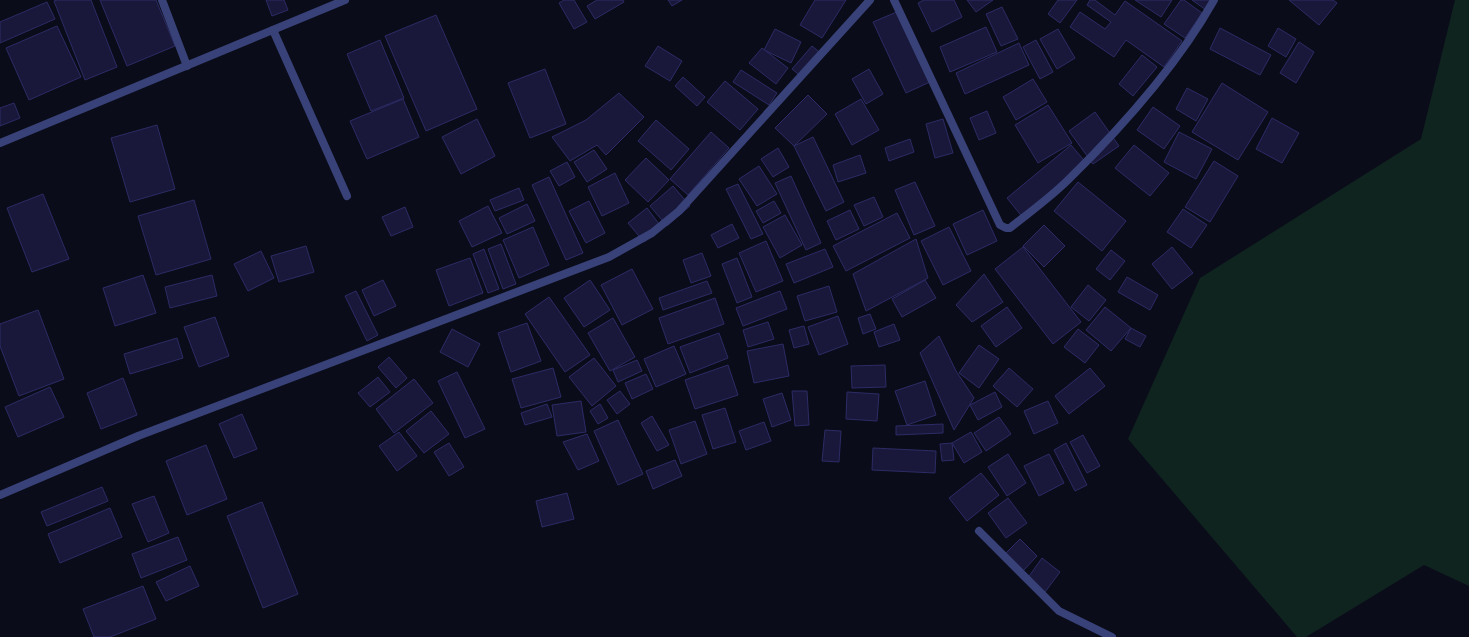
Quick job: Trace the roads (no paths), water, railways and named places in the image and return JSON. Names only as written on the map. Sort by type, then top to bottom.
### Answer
[{"type":"street","points":[[162,0],[187,66]]},
{"type":"street","points":[[0,143],[345,0]]},
{"type":"street","points":[[1,493],[138,436],[609,257],[652,233],[689,200],[870,0]]},
{"type":"street","points":[[894,0],[1000,225],[1010,228],[1068,180],[1128,118],[1179,55],[1214,0]]},
{"type":"street","points":[[273,30],[347,196]]},
{"type":"street","points":[[979,531],[1059,611],[1112,637]]}]
